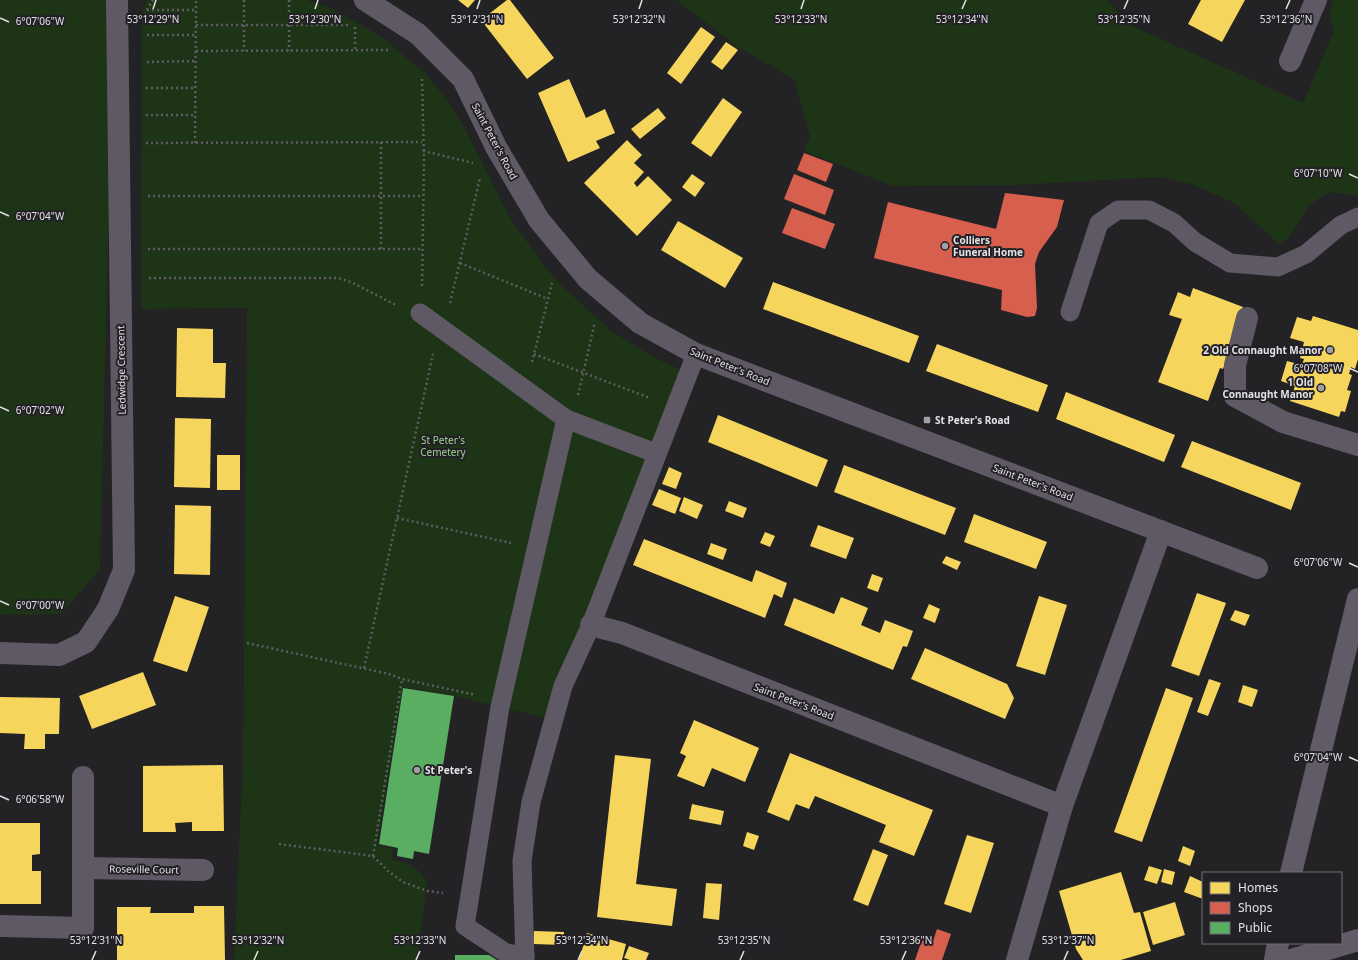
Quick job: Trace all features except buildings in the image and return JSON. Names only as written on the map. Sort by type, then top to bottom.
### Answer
[{"type":"street","name":"Ledwidge Crescent","points":[[0,653],[59,655],[86,642],[108,609],[124,570],[117,0]]},
{"type":"street","name":"Saint Peter's Road","points":[[365,0],[418,34],[463,79],[496,147],[539,220],[588,279],[640,323],[696,354],[1257,568]]},
{"type":"street","points":[[1290,61],[1316,0]]},
{"type":"street","points":[[1247,318],[1235,365],[1235,396],[1283,422],[1358,445]]},
{"type":"street","points":[[1017,960],[1062,806],[1161,531]]},
{"type":"street","points":[[1291,872],[1358,599]]},
{"type":"street","name":"Saint Peter's Road","points":[[591,625],[622,633],[1062,806]]},
{"type":"street","points":[[0,926],[83,928],[83,777]]},
{"type":"street","name":"Roseville Court","points":[[84,868],[203,870]]},
{"type":"street","points":[[1290,960],[1358,941]]},
{"type":"street","points":[[1342,960],[1358,941]]},
{"type":"street","points":[[1276,960],[1278,944]]},
{"type":"lane","points":[[1070,312],[1099,223],[1118,210],[1149,210],[1174,222],[1195,242],[1230,264],[1278,267],[1306,254],[1341,225],[1358,217]]},
{"type":"lane","points":[[420,313],[442,327],[569,420],[650,451]]},
{"type":"lane","points":[[569,420],[501,701],[465,926],[506,953],[525,958],[522,861],[531,802],[563,686],[591,625],[696,354]]},
{"type":"path","points":[[153,0],[147,10],[196,10]]},
{"type":"path","points":[[195,143],[196,0]]},
{"type":"path","points":[[244,0],[244,51]]},
{"type":"path","points":[[289,0],[289,51]]},
{"type":"path","points":[[196,25],[355,25],[355,50]]},
{"type":"path","points":[[147,35],[196,34]]},
{"type":"path","points":[[196,51],[392,50]]},
{"type":"path","points":[[146,62],[196,61]]},
{"type":"path","points":[[145,278],[338,278],[351,282],[410,312],[420,313],[423,196],[423,81],[421,76]]},
{"type":"path","points":[[146,88],[196,88]]},
{"type":"path","points":[[146,115],[195,115]]},
{"type":"path","points":[[381,142],[381,249]]},
{"type":"path","points":[[146,143],[422,142]]},
{"type":"path","points":[[423,151],[480,165]]},
{"type":"path","points":[[364,668],[396,518],[442,327],[460,263],[481,176]]},
{"type":"path","points":[[145,196],[423,196]]},
{"type":"path","points":[[145,249],[422,249]]},
{"type":"path","points":[[460,263],[548,299]]},
{"type":"path","points":[[525,389],[552,283]]},
{"type":"path","points":[[569,420],[583,372],[595,321]]},
{"type":"path","points":[[534,354],[656,400]]},
{"type":"path","points":[[396,518],[537,549]]},
{"type":"path","points":[[247,643],[364,668],[402,679],[501,701]]},
{"type":"path","points":[[373,856],[402,679]]},
{"type":"path","points":[[279,844],[373,856],[388,871],[403,882],[427,890],[469,897]]},
{"type":"green space","points":[[0,0],[114,0],[100,569],[61,614],[0,615]]},
{"type":"green space","name":"St Peter's Cemetery","points":[[148,0],[307,0],[332,9],[357,22],[384,39],[427,75],[447,100],[464,127],[510,218],[542,263],[557,281],[611,331],[657,359],[684,371],[550,719],[454,696],[403,687],[377,845],[393,848],[392,860],[404,862],[413,866],[427,883],[417,960],[234,960],[243,760],[247,308],[141,309],[142,10]]},
{"type":"green space","points":[[677,0],[1108,0],[1130,25],[1303,103],[1334,31],[1330,16],[1330,8],[1333,0],[1358,0],[1358,196],[1329,192],[1309,205],[1289,238],[1279,244],[1234,203],[1191,184],[1160,177],[1015,185],[893,186],[804,151],[810,136],[794,79],[736,46]]},
{"type":"place","name":"Colliers Funeral Home","points":[[945,246]]},
{"type":"place","name":"2 Old Connaught Manor","points":[[1330,350]]},
{"type":"place","name":"1 Old Connaught Manor","points":[[1321,388]]},
{"type":"place","name":"St Peter's Road","points":[[927,420]]},
{"type":"place","name":"St Peter's","points":[[417,770]]}]
